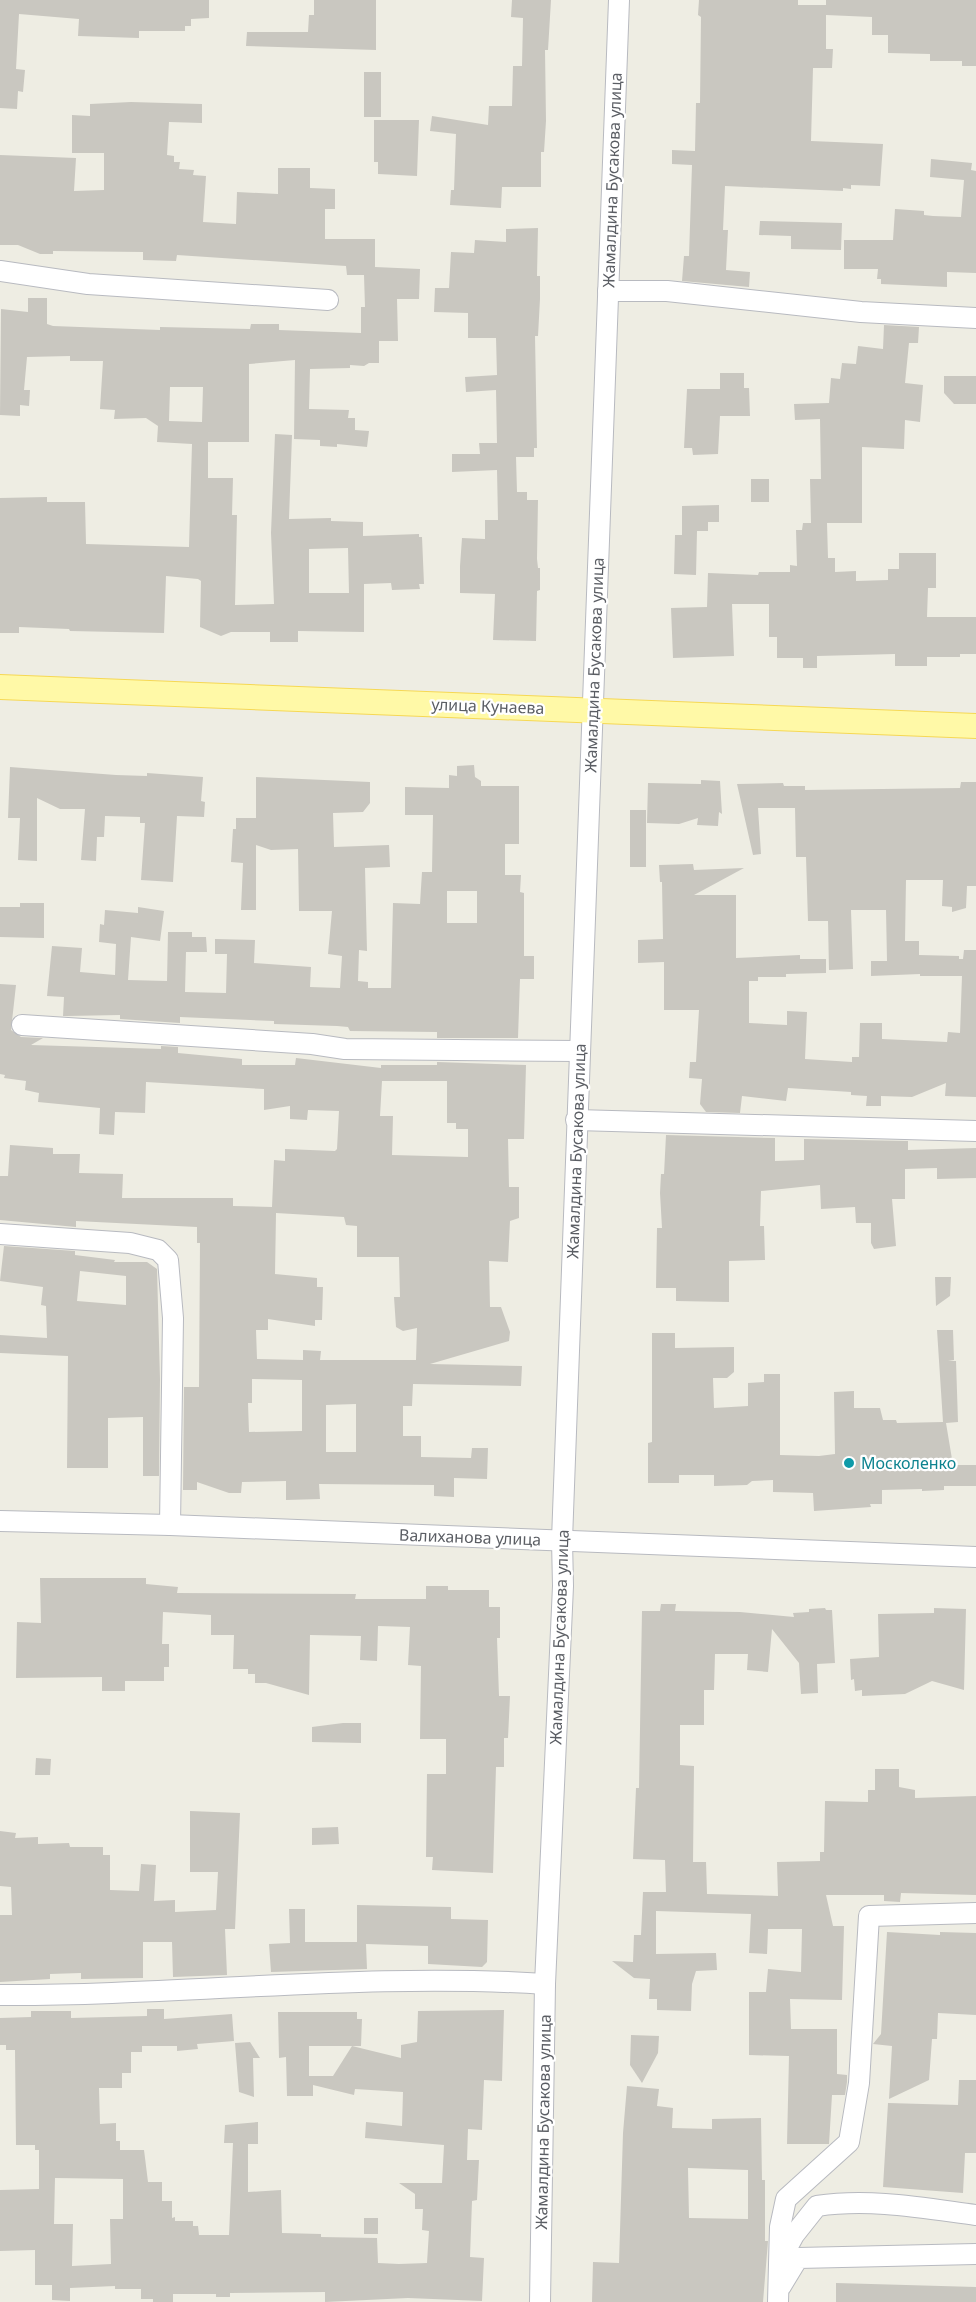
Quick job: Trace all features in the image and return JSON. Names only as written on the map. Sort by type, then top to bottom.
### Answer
[{"type":"main road","name":"улица Кунаева","points":[[0,687],[976,726]]},
{"type":"street","name":"Жамалдина Бусакова улица","points":[[540,2302],[545,1984],[563,1586],[562,1540],[576,1120],[619,0]]},
{"type":"street","points":[[0,271],[88,284],[328,300]]},
{"type":"street","points":[[608,291],[667,291],[861,312],[976,318]]},
{"type":"street","points":[[22,1025],[312,1044],[345,1049],[579,1051]]},
{"type":"street","points":[[576,1120],[976,1131]]},
{"type":"street","points":[[0,1234],[130,1243],[158,1250],[168,1260],[173,1318],[170,1524]]},
{"type":"street","name":"Валиханова улица","points":[[0,1521],[170,1524],[976,1557]]},
{"type":"street","points":[[779,2295],[780,2227],[786,2199],[849,2142],[859,2083],[869,1916],[976,1913]]},
{"type":"street","points":[[0,1995],[149,1992],[407,1980],[545,1984]]},
{"type":"street","points":[[778,2267],[794,2235],[817,2206],[848,2202],[888,2204],[976,2215]]},
{"type":"street","points":[[779,2295],[798,2258],[976,2254]]},
{"type":"building","points":[[0,0],[209,0],[209,18],[191,19],[191,26],[185,26],[185,31],[139,31],[139,38],[78,36],[79,19],[19,14],[16,69],[25,70],[23,92],[18,91],[17,109],[0,108]]},
{"type":"building","points":[[314,0],[376,0],[376,50],[246,46],[247,32],[308,32],[309,15],[314,15]]},
{"type":"building","points":[[512,0],[551,0],[548,50],[545,50],[546,121],[544,152],[541,152],[541,187],[502,187],[501,208],[450,205],[451,190],[454,190],[456,134],[430,131],[432,116],[488,125],[489,106],[512,106],[513,66],[522,66],[523,18],[511,17]]},
{"type":"building","points":[[699,0],[798,0],[798,5],[826,5],[826,0],[976,0],[976,66],[962,66],[962,61],[930,61],[930,54],[888,53],[888,35],[872,35],[872,17],[826,15],[826,49],[833,49],[832,68],[813,68],[811,141],[883,144],[880,186],[851,185],[851,189],[843,188],[843,191],[725,186],[723,230],[728,230],[726,270],[750,272],[749,287],[682,281],[684,256],[689,256],[692,165],[672,164],[672,150],[695,151],[696,103],[700,103],[701,17],[698,15]]},
{"type":"building","points":[[364,72],[381,72],[381,117],[364,117]]},
{"type":"building","points":[[131,102],[202,104],[202,123],[169,122],[167,155],[174,156],[174,162],[180,162],[179,169],[194,170],[193,175],[206,176],[203,222],[236,224],[237,192],[278,194],[278,168],[310,168],[310,188],[335,189],[335,209],[325,209],[325,239],[375,239],[375,267],[420,269],[419,299],[397,299],[398,341],[379,341],[379,363],[369,363],[364,366],[350,365],[350,368],[310,369],[309,409],[349,410],[348,418],[355,418],[355,430],[369,431],[367,447],[337,444],[337,447],[320,446],[320,440],[294,439],[295,360],[249,364],[249,442],[208,442],[208,478],[233,478],[232,515],[237,515],[235,605],[274,604],[271,533],[275,434],[292,435],[289,519],[331,518],[331,521],[363,522],[363,536],[419,534],[419,537],[422,537],[424,584],[419,584],[420,589],[392,590],[391,583],[364,584],[364,632],[298,631],[298,642],[270,642],[270,632],[231,632],[221,636],[200,627],[201,581],[166,576],[164,633],[70,631],[69,629],[19,627],[19,633],[0,633],[0,498],[47,497],[47,502],[85,502],[86,544],[189,547],[192,444],[157,442],[158,426],[146,418],[114,419],[115,410],[100,409],[103,361],[70,361],[70,356],[27,357],[24,390],[30,390],[29,406],[20,405],[20,416],[0,415],[1,309],[28,312],[28,298],[47,298],[47,324],[53,326],[160,330],[160,327],[250,329],[251,324],[279,324],[279,330],[361,333],[361,307],[365,307],[364,275],[347,275],[346,266],[177,255],[176,261],[143,260],[143,252],[53,251],[53,254],[40,254],[18,245],[0,245],[0,155],[76,158],[74,191],[104,190],[104,153],[72,153],[72,115],[90,116],[90,104]],"holes":[[[170,387],[203,387],[202,422],[169,421]],[[348,548],[349,593],[309,593],[309,549]]]},
{"type":"building","points":[[374,120],[419,120],[417,176],[378,174],[378,162],[374,162]]},
{"type":"building","points":[[931,159],[972,163],[971,170],[976,171],[976,273],[947,272],[947,287],[881,284],[881,279],[877,279],[878,269],[844,269],[844,240],[893,240],[895,209],[924,211],[924,215],[961,217],[964,180],[930,177]]},
{"type":"building","points":[[760,221],[842,223],[841,250],[791,249],[791,236],[759,235]]},
{"type":"building","points":[[538,228],[537,276],[540,276],[540,299],[538,336],[535,336],[537,448],[534,448],[534,457],[516,457],[517,492],[527,492],[527,500],[538,500],[537,559],[538,568],[540,568],[540,590],[537,591],[536,641],[493,640],[495,594],[460,593],[460,566],[462,538],[485,539],[485,520],[498,520],[497,470],[452,472],[452,454],[480,454],[479,443],[497,443],[496,390],[466,392],[465,377],[497,375],[496,338],[468,338],[468,313],[434,312],[435,288],[449,288],[451,252],[474,253],[475,240],[506,242],[506,229]]},
{"type":"building","points":[[884,325],[919,327],[918,343],[909,343],[905,383],[923,385],[920,422],[905,420],[904,449],[862,447],[862,523],[827,523],[828,558],[835,558],[835,572],[856,571],[856,581],[888,580],[888,569],[899,569],[899,553],[936,553],[936,588],[928,588],[927,617],[976,617],[976,654],[960,654],[960,657],[927,657],[927,666],[895,666],[895,654],[817,656],[817,668],[803,668],[803,658],[777,658],[777,637],[769,637],[769,604],[732,604],[734,656],[673,658],[671,608],[707,607],[708,573],[758,575],[759,572],[790,572],[790,565],[797,566],[796,530],[802,530],[803,523],[811,523],[810,479],[821,479],[820,419],[795,420],[794,404],[829,403],[831,378],[840,379],[842,363],[856,364],[858,346],[883,349]]},
{"type":"building","points":[[720,373],[744,373],[744,388],[749,388],[750,416],[720,416],[718,454],[693,455],[692,448],[684,448],[687,389],[720,389]]},
{"type":"building","points":[[944,376],[976,376],[976,404],[954,404],[944,393]]},
{"type":"building","points":[[751,479],[769,479],[769,502],[751,502]]},
{"type":"building","points":[[719,505],[719,522],[708,522],[708,531],[697,531],[696,575],[674,574],[675,535],[682,535],[682,506]]},
{"type":"building","points":[[474,765],[475,777],[481,781],[481,786],[519,786],[519,844],[505,844],[505,875],[521,875],[520,892],[524,893],[524,956],[534,956],[534,979],[520,979],[518,1038],[437,1038],[437,1032],[350,1031],[348,1027],[274,1024],[274,1021],[180,1017],[180,1023],[120,1019],[120,1015],[63,1016],[64,997],[47,996],[52,946],[82,948],[80,972],[115,975],[116,944],[99,942],[100,924],[104,925],[105,910],[138,913],[138,907],[164,911],[160,941],[131,937],[128,980],[167,981],[168,932],[192,932],[192,937],[206,937],[207,952],[186,952],[185,992],[226,993],[227,954],[215,954],[215,939],[255,940],[254,963],[311,967],[310,987],[340,988],[342,956],[328,954],[332,911],[299,911],[298,849],[271,850],[256,845],[256,910],[241,910],[243,863],[231,862],[233,829],[236,829],[236,818],[256,818],[256,777],[370,782],[370,803],[363,812],[333,813],[334,847],[389,845],[390,867],[365,868],[367,951],[359,950],[358,981],[368,982],[368,988],[391,988],[393,903],[420,904],[422,872],[432,872],[433,815],[405,815],[405,787],[449,788],[449,775],[457,776],[457,766]],"holes":[[[447,891],[477,891],[477,923],[447,923]]]},
{"type":"building","points":[[10,767],[116,775],[147,776],[147,773],[203,777],[201,801],[205,802],[204,817],[177,816],[173,882],[141,880],[145,823],[140,823],[140,817],[105,816],[104,837],[97,837],[96,861],[81,860],[85,809],[60,809],[37,798],[37,861],[18,860],[20,818],[8,818]]},
{"type":"building","points":[[701,780],[720,781],[722,814],[719,812],[718,826],[697,825],[698,818],[679,824],[647,823],[648,783],[701,784]]},
{"type":"building","points":[[961,782],[976,782],[976,886],[967,886],[966,908],[952,912],[952,907],[942,906],[943,880],[906,880],[905,941],[919,941],[919,955],[959,956],[959,959],[963,959],[964,950],[976,950],[976,1097],[945,1096],[946,1083],[912,1097],[881,1096],[881,1106],[866,1106],[867,1096],[851,1095],[851,1092],[788,1088],[786,1101],[742,1096],[740,1113],[706,1112],[700,1104],[702,1079],[689,1078],[690,1062],[696,1062],[699,1010],[664,1010],[664,962],[638,963],[638,940],[663,939],[662,882],[660,882],[659,865],[693,864],[694,870],[744,868],[694,895],[736,895],[736,958],[800,955],[800,959],[826,959],[826,973],[786,974],[786,977],[758,977],[758,981],[749,981],[749,1023],[787,1025],[787,1011],[807,1012],[805,1059],[852,1062],[852,1057],[859,1057],[860,1023],[882,1023],[882,1039],[947,1042],[948,1032],[960,1033],[962,976],[920,976],[920,974],[871,976],[871,961],[887,961],[886,910],[851,910],[853,969],[829,970],[828,921],[808,921],[806,857],[796,857],[795,808],[758,808],[761,854],[753,855],[737,784],[783,783],[784,786],[805,786],[805,790],[960,788]]},
{"type":"building","points":[[630,810],[646,810],[646,867],[630,867]]},
{"type":"building","points":[[20,903],[44,903],[44,938],[0,937],[0,907],[20,907]]},
{"type":"building","points":[[0,984],[16,985],[11,1030],[21,1037],[43,1038],[31,1045],[161,1049],[161,1046],[178,1047],[178,1053],[242,1059],[242,1065],[295,1065],[296,1058],[381,1068],[381,1065],[437,1065],[437,1062],[526,1065],[524,1139],[508,1139],[509,1187],[519,1187],[519,1218],[510,1221],[508,1262],[489,1261],[490,1307],[501,1307],[510,1332],[509,1341],[430,1364],[522,1366],[521,1386],[413,1384],[412,1406],[403,1406],[403,1436],[421,1436],[421,1457],[471,1458],[472,1448],[488,1448],[487,1479],[454,1478],[454,1497],[434,1496],[434,1485],[319,1484],[320,1499],[286,1500],[286,1481],[242,1482],[241,1493],[229,1493],[197,1482],[197,1490],[183,1490],[184,1387],[199,1387],[200,1243],[197,1243],[197,1227],[76,1221],[76,1227],[0,1220],[0,1176],[8,1176],[10,1145],[53,1148],[53,1154],[80,1154],[79,1173],[123,1174],[122,1198],[233,1198],[233,1206],[272,1207],[274,1160],[285,1161],[285,1149],[335,1151],[339,1111],[308,1110],[307,1120],[290,1119],[290,1106],[264,1110],[264,1089],[146,1082],[145,1113],[115,1112],[114,1135],[99,1134],[100,1108],[38,1102],[39,1093],[25,1090],[26,1081],[4,1078],[5,1075],[0,1074]],"holes":[[[382,1081],[447,1081],[447,1123],[456,1123],[456,1129],[468,1129],[468,1157],[392,1155],[393,1116],[380,1116]],[[276,1213],[344,1217],[346,1225],[357,1226],[357,1257],[399,1257],[400,1297],[394,1297],[396,1327],[403,1331],[417,1328],[416,1360],[320,1360],[321,1351],[303,1350],[303,1360],[257,1359],[256,1330],[268,1330],[268,1319],[315,1326],[315,1320],[322,1320],[323,1287],[317,1287],[317,1278],[275,1274]],[[252,1379],[302,1380],[302,1431],[249,1432],[248,1403],[252,1403]],[[356,1404],[356,1452],[326,1452],[326,1405]]]},
{"type":"building","points":[[666,1135],[775,1138],[775,1161],[804,1160],[804,1139],[908,1141],[908,1150],[976,1148],[976,1178],[937,1179],[937,1168],[905,1169],[905,1199],[892,1199],[896,1246],[874,1249],[871,1243],[871,1223],[856,1223],[855,1207],[821,1209],[820,1185],[761,1191],[760,1226],[764,1226],[765,1260],[729,1261],[729,1302],[676,1301],[676,1288],[656,1288],[657,1228],[662,1228],[660,1193],[661,1174],[664,1174]]},
{"type":"building","points":[[4,1246],[75,1251],[75,1255],[115,1260],[114,1262],[147,1262],[157,1269],[160,1379],[159,1476],[143,1476],[143,1417],[108,1418],[108,1468],[67,1468],[68,1356],[0,1353],[0,1335],[47,1338],[46,1306],[41,1305],[43,1287],[0,1281]],"holes":[[[80,1271],[126,1276],[126,1305],[77,1301]]]},
{"type":"building","points":[[935,1277],[951,1277],[950,1296],[936,1306]]},
{"type":"building","points":[[937,1330],[953,1330],[954,1360],[948,1361],[956,1361],[958,1422],[946,1423],[953,1465],[976,1465],[976,1486],[944,1486],[944,1490],[922,1491],[922,1489],[882,1490],[882,1504],[870,1504],[871,1507],[814,1511],[813,1493],[773,1492],[773,1480],[752,1481],[747,1485],[714,1486],[714,1475],[679,1475],[679,1483],[648,1483],[648,1443],[652,1442],[652,1333],[675,1333],[675,1348],[734,1347],[734,1372],[727,1378],[713,1378],[714,1408],[748,1406],[748,1383],[764,1382],[764,1374],[780,1374],[780,1455],[819,1456],[835,1454],[834,1392],[854,1391],[854,1408],[880,1408],[883,1420],[896,1420],[897,1423],[943,1422]]},
{"type":"building","points":[[40,1578],[146,1578],[146,1584],[178,1587],[177,1593],[356,1594],[355,1599],[426,1599],[426,1586],[448,1586],[448,1590],[489,1590],[489,1607],[500,1607],[500,1638],[497,1638],[499,1696],[510,1696],[508,1738],[504,1738],[504,1767],[496,1767],[493,1873],[432,1870],[433,1857],[426,1857],[427,1774],[446,1774],[446,1739],[420,1739],[421,1666],[408,1665],[410,1627],[378,1626],[377,1661],[360,1660],[361,1636],[310,1635],[309,1695],[266,1683],[255,1683],[255,1674],[248,1674],[248,1669],[233,1669],[234,1635],[211,1635],[211,1615],[163,1612],[162,1644],[169,1644],[169,1667],[164,1667],[164,1681],[125,1681],[125,1691],[102,1691],[102,1677],[16,1678],[17,1622],[41,1623]]},
{"type":"building","points":[[661,1604],[676,1604],[675,1611],[740,1612],[794,1617],[793,1613],[809,1612],[809,1609],[832,1610],[835,1663],[817,1664],[818,1693],[801,1694],[799,1663],[772,1629],[768,1672],[747,1670],[748,1654],[715,1654],[714,1690],[704,1690],[704,1725],[680,1725],[680,1765],[694,1766],[693,1862],[706,1862],[707,1894],[778,1896],[777,1862],[820,1861],[820,1852],[824,1852],[825,1801],[868,1802],[868,1790],[875,1790],[875,1769],[899,1769],[899,1787],[915,1790],[915,1798],[976,1796],[976,1895],[901,1893],[900,1902],[884,1901],[884,1895],[826,1895],[833,1926],[844,1926],[842,2000],[790,1999],[791,2029],[837,2029],[837,2074],[847,2075],[847,2082],[845,2095],[832,2095],[829,2144],[787,2144],[789,2056],[749,2055],[749,1992],[766,1992],[768,1969],[801,1972],[802,1929],[768,1929],[767,1954],[749,1953],[751,1914],[656,1911],[656,1954],[716,1953],[717,1970],[696,1971],[692,1984],[691,2011],[657,2010],[657,1999],[649,1999],[650,1979],[634,1978],[612,1961],[633,1962],[634,1935],[641,1935],[643,1892],[666,1892],[665,1860],[633,1859],[636,1788],[639,1788],[642,1611],[660,1611]]},
{"type":"building","points":[[934,1608],[966,1609],[964,1690],[932,1681],[905,1694],[862,1696],[862,1690],[855,1691],[854,1679],[851,1680],[850,1659],[879,1657],[878,1614],[934,1613]]},
{"type":"building","points":[[361,1723],[361,1743],[312,1742],[312,1727]]},
{"type":"building","points":[[36,1758],[51,1759],[50,1775],[35,1775]]},
{"type":"building","points":[[190,1811],[240,1813],[235,1929],[225,1929],[227,1975],[173,1977],[172,1942],[143,1942],[143,1978],[81,1979],[81,1973],[50,1974],[50,1979],[0,1982],[0,1915],[12,1915],[11,1887],[0,1886],[0,1831],[16,1833],[15,1838],[38,1837],[38,1844],[69,1843],[70,1847],[103,1847],[103,1855],[110,1855],[110,1890],[139,1891],[141,1864],[156,1865],[154,1901],[175,1900],[175,1912],[216,1910],[218,1872],[190,1872]]},
{"type":"building","points":[[338,1827],[339,1844],[312,1845],[312,1828]]},
{"type":"building","points":[[357,1905],[451,1907],[451,1919],[488,1920],[487,1962],[482,1967],[428,1964],[428,1946],[366,1944],[367,1969],[271,1972],[269,1944],[290,1943],[289,1909],[305,1909],[305,1942],[357,1942]]},
{"type":"building","points":[[887,1932],[940,1935],[940,1932],[976,1933],[976,2015],[938,2013],[937,2039],[932,2039],[929,2080],[889,2099],[892,2046],[873,2044],[881,2034]]},
{"type":"building","points":[[147,2009],[164,2009],[164,2019],[232,2014],[234,2041],[197,2044],[198,2049],[177,2051],[177,2046],[142,2046],[142,2052],[131,2052],[131,2073],[122,2073],[122,2088],[99,2088],[100,2124],[116,2123],[116,2141],[120,2141],[120,2150],[144,2150],[148,2182],[162,2182],[162,2201],[172,2201],[172,2218],[175,2217],[175,2221],[193,2221],[193,2226],[198,2226],[199,2235],[229,2235],[233,2143],[224,2143],[225,2125],[258,2122],[258,2144],[248,2144],[248,2192],[281,2190],[282,2233],[321,2234],[321,2237],[377,2238],[378,2263],[399,2264],[427,2263],[429,2231],[422,2230],[423,2209],[415,2209],[415,2194],[399,2183],[442,2183],[444,2145],[365,2138],[366,2122],[402,2126],[403,2092],[355,2089],[354,2095],[313,2085],[313,2096],[287,2096],[286,2057],[279,2058],[278,2012],[357,2012],[357,2019],[362,2019],[361,2046],[352,2046],[401,2058],[401,2045],[417,2042],[418,2011],[504,2010],[502,2081],[484,2080],[482,2130],[468,2129],[467,2160],[479,2160],[477,2200],[472,2201],[470,2257],[484,2258],[482,2301],[408,2298],[325,2302],[325,2292],[230,2293],[230,2297],[216,2297],[216,2294],[173,2294],[173,2302],[153,2302],[153,2299],[141,2299],[141,2289],[115,2289],[115,2286],[70,2288],[70,2301],[52,2300],[52,2285],[35,2285],[35,2250],[0,2251],[0,2190],[39,2189],[39,2150],[35,2150],[35,2145],[16,2145],[15,2050],[6,2050],[6,2045],[0,2045],[0,2018],[31,2017],[31,2011],[71,2011],[71,2018],[147,2016]],"holes":[[[309,2046],[352,2046],[333,2076],[309,2076]],[[55,2178],[123,2179],[123,2219],[110,2219],[111,2264],[72,2266],[73,2224],[54,2224]]]},
{"type":"building","points":[[631,2035],[659,2036],[658,2053],[642,2083],[630,2065]]},
{"type":"building","points":[[250,2042],[260,2058],[253,2058],[254,2097],[239,2092],[235,2043]]},
{"type":"building","points":[[959,2080],[976,2080],[976,2153],[965,2153],[963,2193],[883,2187],[888,2103],[958,2105]]},
{"type":"building","points":[[627,2086],[659,2089],[657,2106],[673,2108],[672,2128],[712,2129],[712,2119],[761,2118],[762,2180],[765,2180],[765,2241],[768,2241],[763,2302],[592,2302],[593,2262],[619,2263],[623,2133]],"holes":[[[688,2168],[748,2170],[748,2219],[689,2218]]]},
{"type":"building","points":[[364,2218],[378,2218],[378,2234],[364,2234]]},
{"type":"building","points":[[836,2283],[976,2287],[976,2302],[836,2302]]},
{"type":"place","name":"Москоленко","points":[[849,1463]]}]
